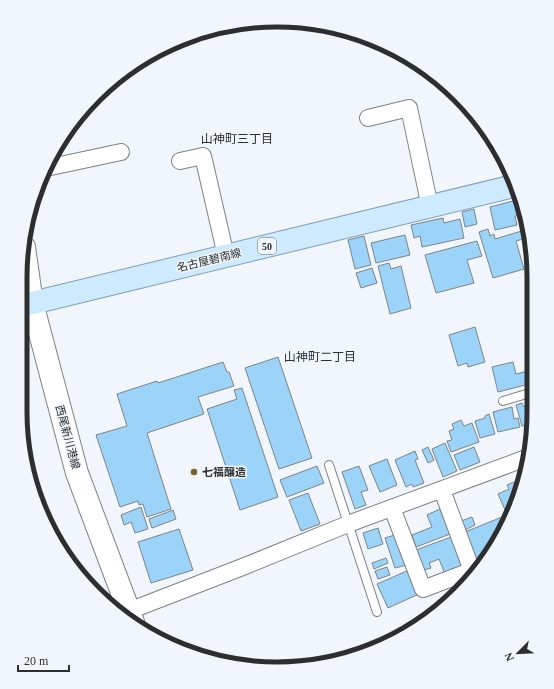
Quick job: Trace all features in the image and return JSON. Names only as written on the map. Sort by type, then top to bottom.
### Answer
[{"type":"main road","name":"名古屋碧南線","points":[[27,304],[510,187]]},
{"type":"main road","name":"西尾新川港線","points":[[27,307],[77,473],[125,610]]},
{"type":"street","points":[[368,118],[409,108],[430,207]]},
{"type":"street","points":[[53,167],[121,152]]},
{"type":"street","points":[[180,161],[203,156],[226,256]]},
{"type":"street","points":[[131,614],[348,524],[522,459]]},
{"type":"street","points":[[442,490],[474,566]]},
{"type":"street","points":[[392,508],[423,589],[467,574]]},
{"type":"lane","points":[[503,401],[527,394]]},
{"type":"lane","points":[[330,465],[377,612]]},
{"type":"building","points":[[515,201],[519,215],[515,216],[517,225],[495,230],[490,207]]},
{"type":"building","points":[[474,209],[477,224],[465,227],[462,212]]},
{"type":"building","points":[[443,218],[444,223],[460,219],[464,238],[422,247],[420,236],[414,238],[411,225]]},
{"type":"building","points":[[488,229],[490,236],[494,234],[495,239],[523,231],[524,239],[516,241],[524,269],[493,278],[479,232]]},
{"type":"building","points":[[405,235],[410,255],[376,263],[371,243]]},
{"type":"building","points":[[364,236],[371,265],[355,269],[348,240]]},
{"type":"building","points":[[477,241],[482,256],[467,260],[474,283],[436,293],[425,255]]},
{"type":"building","points":[[389,263],[391,269],[401,266],[411,308],[390,314],[378,266]]},
{"type":"building","points":[[372,268],[377,283],[361,288],[356,273]]},
{"type":"building","points":[[475,327],[485,362],[468,367],[467,363],[458,366],[449,335]]},
{"type":"building","points":[[278,357],[312,458],[279,469],[245,368]]},
{"type":"building","points":[[223,362],[227,372],[229,372],[234,386],[198,397],[204,414],[147,433],[171,509],[147,517],[143,504],[139,505],[138,501],[120,507],[96,435],[127,426],[117,394],[157,381],[158,383]]},
{"type":"building","points":[[513,362],[516,374],[527,371],[527,385],[498,392],[492,367]]},
{"type":"building","points":[[242,388],[278,497],[240,510],[207,409],[237,399],[234,390]]},
{"type":"building","points":[[522,403],[524,407],[527,406],[526,425],[522,426],[516,405]]},
{"type":"building","points":[[512,407],[514,419],[518,418],[520,427],[498,432],[493,412]]},
{"type":"building","points":[[489,414],[495,434],[480,438],[475,421],[485,418],[485,416]]},
{"type":"building","points":[[461,420],[464,426],[472,423],[479,442],[451,452],[447,441],[452,440],[449,431],[454,429],[452,424]]},
{"type":"building","points":[[445,443],[457,471],[443,477],[432,449]]},
{"type":"building","points":[[428,447],[434,460],[428,463],[422,450]]},
{"type":"building","points":[[474,447],[480,462],[460,470],[454,455]]},
{"type":"building","points":[[415,451],[418,459],[415,460],[424,483],[413,487],[412,484],[406,487],[395,460]]},
{"type":"building","points":[[387,459],[397,485],[380,492],[369,466]]},
{"type":"building","points":[[317,466],[324,483],[287,497],[280,480]]},
{"type":"building","points":[[359,466],[368,490],[361,492],[366,505],[355,509],[342,472]]},
{"type":"building","points":[[514,482],[516,486],[506,512],[498,494],[509,489],[507,485]]},
{"type":"building","points":[[308,493],[320,524],[301,531],[289,500]]},
{"type":"building","points":[[141,507],[148,529],[135,533],[131,522],[124,525],[121,515]]},
{"type":"building","points":[[440,509],[450,534],[416,547],[412,535],[432,527],[427,515]]},
{"type":"building","points":[[173,510],[176,519],[152,528],[149,519]]},
{"type":"building","points":[[472,517],[475,525],[465,530],[461,521]]},
{"type":"building","points":[[502,517],[503,519],[494,537],[477,561],[465,532]]},
{"type":"building","points":[[378,528],[383,544],[368,549],[363,533]]},
{"type":"building","points":[[179,529],[193,570],[151,583],[138,542]]},
{"type":"building","points":[[398,534],[407,565],[395,568],[385,538]]},
{"type":"building","points":[[451,537],[462,568],[445,574],[439,559],[429,563],[431,568],[424,570],[416,550]]},
{"type":"building","points":[[386,558],[388,563],[374,569],[372,563]]},
{"type":"building","points":[[387,567],[390,575],[378,579],[375,571]]},
{"type":"building","points":[[409,570],[419,594],[388,608],[377,584]]},
{"type":"place","name":"七福醸造","points":[[194,472]]},
{"type":"district","name":"山神町三丁目","points":[[237,139]]},
{"type":"district","name":"山神町二丁目","points":[[320,357]]}]
